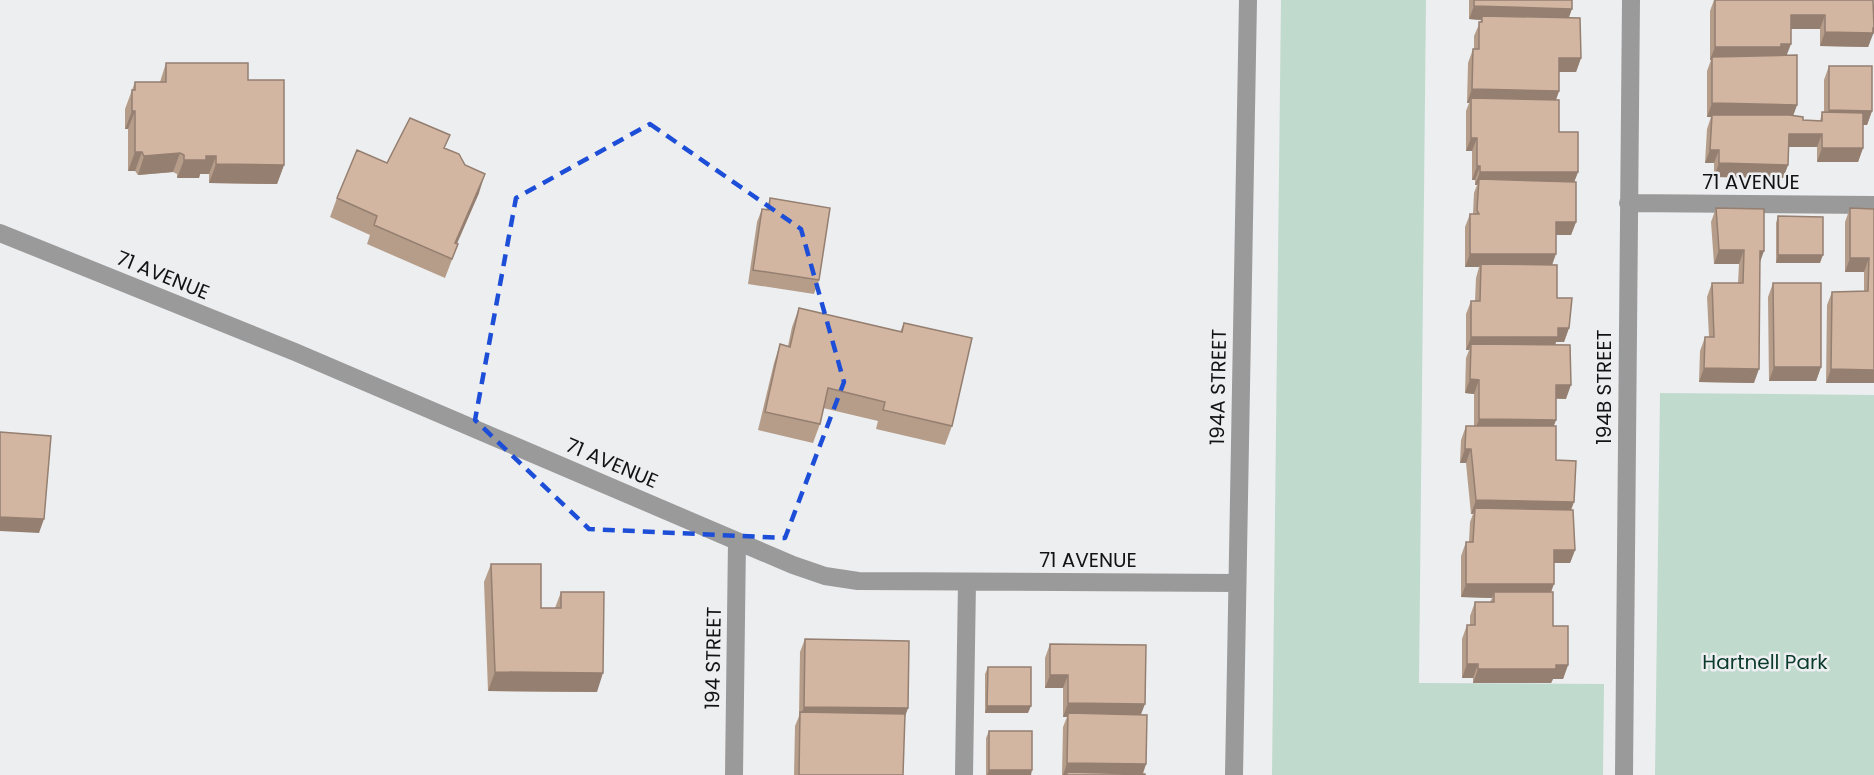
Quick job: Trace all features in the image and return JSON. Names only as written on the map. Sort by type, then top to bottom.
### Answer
[{"type":"street","name":"194A STREET","points":[[1234,775],[1248,0]]},
{"type":"street","name":"194B STREET","points":[[1624,775],[1631,0]]},
{"type":"street","name":"71 AVENUE","points":[[1628,204],[1874,206]]},
{"type":"street","name":"71 AVENUE","points":[[0,233],[295,352],[737,541],[825,576],[858,581],[1237,583]]},
{"type":"street","name":"194 STREET","points":[[734,775],[737,541]]},
{"type":"street","points":[[964,775],[967,582]]},
{"type":"highlighted area","points":[[650,124],[801,229],[844,382],[785,538],[589,529],[475,420],[516,198]]},
{"type":"green space","points":[[1281,0],[1426,0],[1419,683],[1604,684],[1603,775],[1272,775]]},
{"type":"green space","name":"Hartnell Park","points":[[1660,393],[1874,395],[1874,775],[1655,775]]},
{"type":"building","points":[[1474,0],[1572,0],[1572,9],[1474,6]]},
{"type":"building","points":[[1715,0],[1873,0],[1874,28],[1873,33],[1825,32],[1825,15],[1791,15],[1791,44],[1781,44],[1781,47],[1715,47]]},
{"type":"building","points":[[1482,16],[1580,18],[1581,58],[1559,58],[1559,91],[1472,89],[1473,49],[1479,49],[1479,22],[1482,22]]},
{"type":"building","points":[[1797,55],[1797,105],[1712,103],[1712,57]]},
{"type":"building","points":[[166,63],[248,63],[248,80],[284,80],[284,165],[216,164],[216,156],[206,156],[206,160],[184,160],[184,155],[180,153],[144,156],[142,152],[135,152],[135,111],[132,111],[132,90],[135,90],[135,82],[166,82]]},
{"type":"building","points":[[1829,66],[1872,66],[1872,111],[1829,110]]},
{"type":"building","points":[[1471,98],[1559,100],[1559,132],[1578,132],[1578,172],[1480,172],[1480,166],[1477,166],[1477,138],[1471,138]]},
{"type":"building","points":[[1822,112],[1863,113],[1863,148],[1822,148],[1822,134],[1789,134],[1788,165],[1719,163],[1719,150],[1710,150],[1712,115],[1789,115],[1803,117],[1803,120],[1822,121]]},
{"type":"building","points":[[410,118],[450,135],[444,148],[459,154],[465,165],[485,174],[455,243],[458,244],[452,259],[374,225],[377,216],[337,198],[357,150],[387,163]]},
{"type":"building","points":[[1479,179],[1576,182],[1576,222],[1556,222],[1556,254],[1470,254],[1470,214],[1479,214],[1477,210]]},
{"type":"building","points":[[770,198],[830,208],[819,280],[753,270],[762,209],[769,210]]},
{"type":"building","points":[[1716,208],[1764,209],[1764,251],[1760,251],[1759,369],[1704,368],[1705,337],[1714,337],[1712,283],[1743,283],[1744,250],[1719,250]]},
{"type":"building","points":[[1850,208],[1874,209],[1874,370],[1831,369],[1832,292],[1868,291],[1869,258],[1850,258]]},
{"type":"building","points":[[1778,216],[1823,217],[1823,255],[1778,255]]},
{"type":"building","points":[[1481,264],[1557,265],[1557,298],[1572,298],[1569,328],[1558,328],[1558,337],[1471,337],[1471,301],[1480,301]]},
{"type":"building","points":[[1773,283],[1821,283],[1821,367],[1774,367]]},
{"type":"building","points":[[799,308],[902,332],[904,323],[972,338],[952,426],[883,410],[885,402],[828,388],[820,424],[765,412],[780,344],[790,347]]},
{"type":"building","points":[[1471,344],[1570,345],[1571,385],[1556,385],[1556,420],[1479,419],[1479,380],[1470,379]]},
{"type":"building","points":[[1466,426],[1556,426],[1556,460],[1576,461],[1574,502],[1476,500],[1471,449],[1465,449]]},
{"type":"building","points":[[0,432],[51,436],[44,519],[0,517]]},
{"type":"building","points":[[1475,508],[1573,510],[1575,550],[1554,550],[1554,584],[1466,584],[1466,542],[1473,542]]},
{"type":"building","points":[[491,564],[541,564],[541,608],[561,608],[561,592],[604,592],[603,673],[495,672]]},
{"type":"building","points":[[1494,592],[1553,592],[1553,626],[1568,626],[1568,665],[1556,665],[1556,669],[1478,669],[1478,664],[1467,664],[1467,625],[1475,625],[1475,602],[1494,602]]},
{"type":"building","points":[[805,639],[909,641],[908,708],[804,707]]},
{"type":"building","points":[[1050,644],[1146,645],[1145,704],[1068,703],[1068,675],[1050,675]]},
{"type":"building","points":[[988,667],[1031,667],[1031,706],[987,706]]},
{"type":"building","points":[[800,712],[905,714],[903,775],[799,775]]},
{"type":"building","points":[[1068,713],[1147,715],[1146,764],[1067,763]]},
{"type":"building","points":[[989,731],[1032,731],[1032,770],[989,770]]},
{"type":"building","points":[[1067,772],[1145,774],[1145,775],[1067,775]]}]
